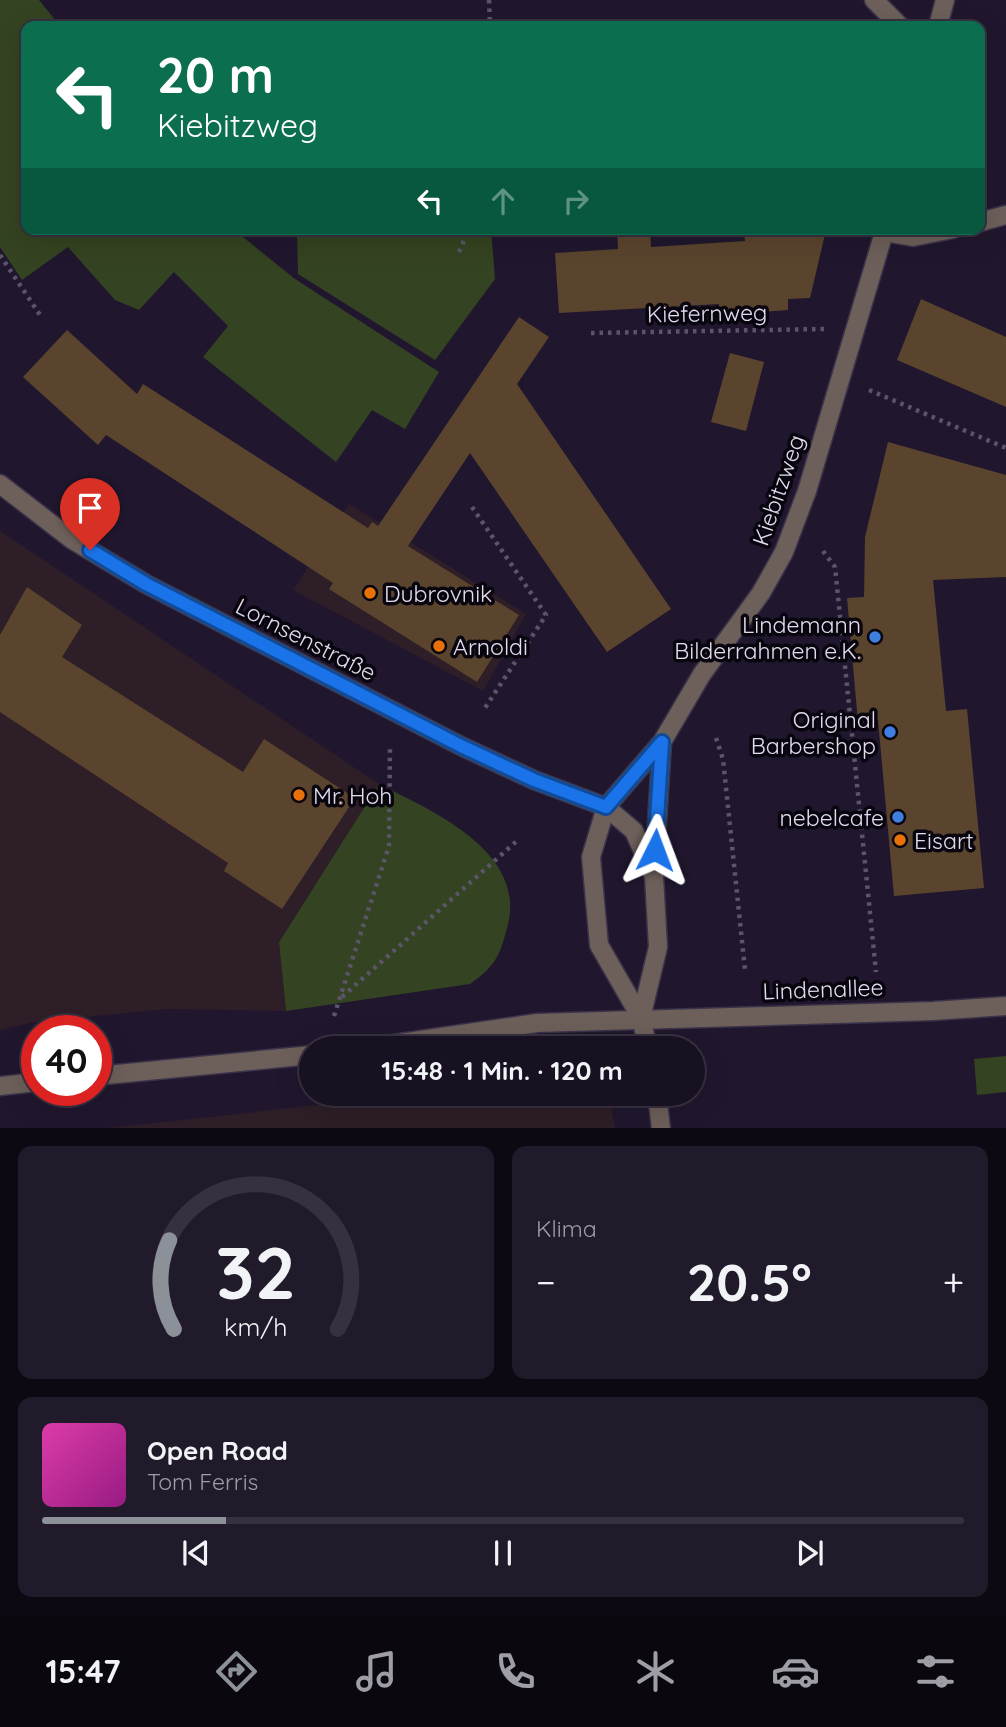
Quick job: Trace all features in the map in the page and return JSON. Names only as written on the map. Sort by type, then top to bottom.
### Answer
[{"type":"street","points":[[874,0],[895,21]]},
{"type":"street","points":[[939,21],[945,0]]},
{"type":"street","points":[[985,221],[1006,215]]},
{"type":"street","name":"Kiebitzweg","points":[[606,807],[662,742],[702,674],[761,593],[784,552],[807,492],[882,235]]},
{"type":"street","points":[[905,235],[923,235]]},
{"type":"street","name":"Lornsenstraße","points":[[0,484],[71,539],[146,584],[461,746],[534,780],[606,807],[634,831],[654,876],[658,947],[641,1018]]},
{"type":"street","name":"Kiebitzweg","points":[[654,876],[662,742]]},
{"type":"street","name":"Lornsenstraße","points":[[606,807],[592,857],[598,945],[641,1018],[645,1036]]},
{"type":"street","name":"Lindenallee","points":[[444,1036],[516,1025],[641,1018],[933,1011],[1006,1006]]},
{"type":"street","points":[[112,1074],[299,1056]]},
{"type":"street","points":[[0,1086],[21,1084]]},
{"type":"street","points":[[659,1106],[662,1128]]},
{"type":"path","points":[[489,0],[490,21]]},
{"type":"path","points":[[459,252],[466,235]]},
{"type":"path","points":[[0,255],[42,318]]},
{"type":"path","name":"Kiefernweg","points":[[591,333],[824,329]]},
{"type":"path","points":[[869,390],[1006,448]]},
{"type":"path","points":[[472,506],[546,615],[484,711]]},
{"type":"path","points":[[823,551],[835,567],[876,972]]},
{"type":"path","points":[[716,738],[723,759],[745,970]]},
{"type":"path","points":[[334,1016],[389,846],[390,748]]},
{"type":"path","points":[[340,998],[519,839]]},
{"type":"shaded area","points":[[349,504],[526,614],[483,691],[293,590]]},
{"type":"shaded area","points":[[0,531],[379,784],[279,941],[286,1011],[167,1009],[106,1015],[21,1015],[21,1025],[0,1030]]},
{"type":"shaded area","points":[[310,1106],[611,1106],[615,1128],[109,1128]]},
{"type":"green space","points":[[0,0],[39,0],[56,21],[21,21],[21,235],[240,235],[295,279],[439,372],[405,429],[372,410],[336,462],[203,357],[228,326],[174,272],[139,310],[115,300],[68,247],[22,280],[0,247]]},
{"type":"green space","points":[[297,235],[491,235],[495,279],[435,360],[298,274]]},
{"type":"green space","points":[[379,784],[449,821],[490,856],[504,877],[510,901],[507,928],[501,947],[491,966],[470,984],[286,1011],[279,942]]},
{"type":"green space","points":[[1006,1056],[1006,1092],[977,1095],[974,1059]]},
{"type":"building","points":[[617,235],[650,235],[651,247],[745,241],[744,235],[825,235],[810,298],[788,299],[788,310],[719,315],[719,304],[559,313],[555,253],[618,249]]},
{"type":"building","points":[[921,299],[1006,337],[1006,407],[897,360]]},
{"type":"building","points":[[519,317],[549,337],[517,384],[671,609],[607,652],[470,453],[408,546],[519,615],[477,682],[329,589],[333,583],[106,435],[98,445],[23,377],[67,330],[137,394],[143,384],[368,528],[372,522],[378,526]]},
{"type":"building","points":[[730,353],[764,362],[746,431],[711,422]]},
{"type":"building","points":[[888,442],[1006,475],[1006,577],[933,580],[946,711],[967,709],[984,888],[894,896],[878,720],[858,722],[847,598],[864,597],[865,537]]},
{"type":"building","points":[[27,587],[82,625],[62,657],[243,772],[264,739],[355,798],[282,909],[224,871],[228,863],[0,712],[0,635]]},
{"type":"place","name":"Dubrovnik","points":[[370,593]]},
{"type":"place","name":"Lindemann Bilderrahmen e.K.","points":[[875,637]]},
{"type":"place","name":"Arnoldi","points":[[439,646]]},
{"type":"place","name":"Original Barbershop","points":[[890,732]]},
{"type":"place","name":"Mr. Hoh","points":[[299,795]]},
{"type":"place","name":"nebelcafe","points":[[898,817]]},
{"type":"place","name":"Eisart","points":[[900,840]]},
{"type":"route","points":[[90,550],[146,584],[461,746],[534,780],[606,807],[662,742],[655,850]]}]
